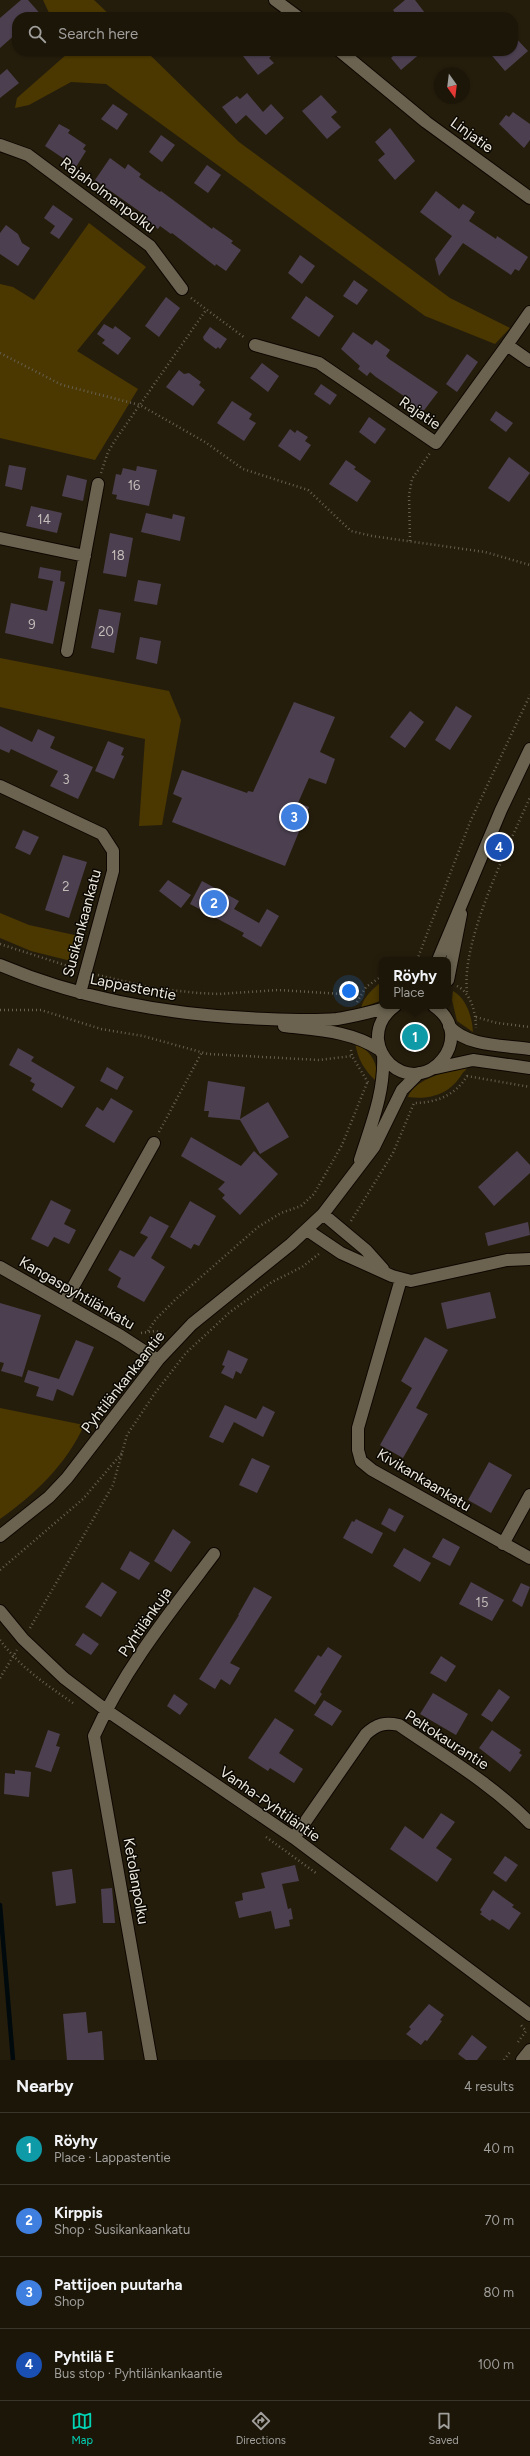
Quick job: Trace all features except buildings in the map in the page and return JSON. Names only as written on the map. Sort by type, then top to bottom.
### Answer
[{"type":"street","points":[[275,0],[291,12]]},
{"type":"street","name":"Linjatie","points":[[346,56],[426,122],[530,198]]},
{"type":"street","name":"Rajaholmanpolku","points":[[0,145],[28,155],[150,246],[182,289]]},
{"type":"street","name":"Rajatie","points":[[255,345],[319,363],[436,443],[530,312]]},
{"type":"street","points":[[507,345],[530,361]]},
{"type":"street","points":[[66,651],[98,484]]},
{"type":"street","points":[[0,538],[85,556]]},
{"type":"street","points":[[439,957],[449,928],[462,903],[501,810],[530,749]]},
{"type":"street","name":"Susikankaankatu","points":[[0,786],[102,834],[113,851],[113,871],[80,993]]},
{"type":"street","points":[[451,982],[462,903]]},
{"type":"street","name":"Lappastentie","points":[[0,965],[80,993],[153,1009],[240,1018],[343,1034],[370,1042],[398,1069],[424,1072]]},
{"type":"street","name":"Lappastentie","points":[[240,1018],[313,1020],[336,1019],[381,1009]]},
{"type":"street","name":"Pyhtilänkankaantie","points":[[357,1167],[380,1097],[384,1071],[382,1052],[378,1039],[379,1027],[384,1017],[391,1009]]},
{"type":"street","points":[[436,1009],[461,1036],[476,1041],[530,1049]]},
{"type":"street","points":[[446,1009],[448,1023]]},
{"type":"street","name":"Pyhtilänkankaantie","points":[[0,1536],[49,1497],[67,1478],[158,1360],[174,1342],[197,1320],[307,1230],[323,1214],[357,1167],[374,1147],[402,1090],[424,1072],[441,1062],[449,1050],[451,1036],[448,1023]]},
{"type":"street","points":[[424,1072],[473,1060],[530,1068]]},
{"type":"street","points":[[64,1303],[154,1143]]},
{"type":"street","points":[[323,1214],[343,1230],[384,1270]]},
{"type":"street","points":[[307,1230],[341,1253],[384,1270],[401,1279],[419,1280],[507,1260],[530,1259]]},
{"type":"street","name":"Kangaspyhtilänkatu","points":[[0,1267],[124,1338],[158,1360]]},
{"type":"street","name":"Kivikankaankatu","points":[[401,1279],[358,1428],[358,1450],[362,1461],[384,1478],[530,1558]]},
{"type":"street","points":[[503,1544],[530,1495]]},
{"type":"street","name":"Pyhtilänkuja","points":[[106,1710],[154,1634],[214,1554]]},
{"type":"street","name":"Vanha-Pyhtiläntie","points":[[0,1612],[23,1640],[64,1678],[106,1710],[294,1838],[527,2012]]},
{"type":"street","name":"Ketolanpolku","points":[[106,1710],[94,1736],[151,2060]]},
{"type":"street","name":"Peltokaurantie","points":[[294,1838],[366,1734],[374,1726],[391,1723],[399,1725],[483,1782],[501,1796],[530,1824]]},
{"type":"street","points":[[522,2060],[530,2050]]},
{"type":"path","points":[[182,289],[189,297],[255,345]]},
{"type":"path","points":[[98,484],[108,452],[206,310]]},
{"type":"path","points":[[0,353],[62,385],[140,405],[205,442],[243,469],[308,490],[351,531],[485,552],[530,565]]},
{"type":"path","points":[[410,541],[409,494],[412,479],[436,443]]},
{"type":"path","points":[[418,957],[470,822],[530,696]]},
{"type":"path","points":[[476,1041],[476,1017],[467,992],[468,963],[480,917],[530,797]]},
{"type":"path","points":[[0,944],[85,971],[152,988],[219,994],[278,990],[359,995]]},
{"type":"path","points":[[451,982],[467,992]]},
{"type":"path","points":[[0,1010],[41,1010],[101,1029],[143,1036],[202,1052],[319,1060],[352,1056]]},
{"type":"path","points":[[476,1017],[497,1023],[530,1027]]},
{"type":"path","points":[[154,1143],[202,1052]]},
{"type":"path","points":[[343,1230],[358,1212],[390,1158],[414,1103],[439,1100],[454,1092],[467,1076],[473,1060]]},
{"type":"path","points":[[467,1076],[530,1087]]},
{"type":"path","points":[[148,1331],[156,1319],[176,1299],[258,1227],[277,1215],[300,1206],[314,1194],[356,1117],[360,1098],[368,1083]]},
{"type":"path","points":[[0,1678],[113,1484],[127,1435],[137,1417],[186,1353],[219,1322],[254,1294],[302,1267],[329,1245]]},
{"type":"path","points":[[124,1338],[148,1331],[165,1334],[186,1353]]},
{"type":"path","points":[[0,1570],[83,1499],[123,1453]]},
{"type":"path","points":[[0,1640],[13,1657],[32,1675],[75,1705]]},
{"type":"path","points":[[260,1833],[323,1878]]},
{"type":"path","points":[[504,2060],[526,2031],[514,2019],[527,2012]]},
{"type":"shaded area","points":[[43,0],[94,0],[107,12],[49,12]]},
{"type":"shaded area","points":[[65,56],[151,56],[239,142],[450,298],[510,328],[495,344],[425,316],[106,84],[71,82],[29,105],[15,108],[17,98]]},
{"type":"shaded area","points":[[89,223],[146,267],[77,351],[138,389],[95,460],[0,438],[0,284],[13,287],[34,300]]},
{"type":"shaded area","points":[[0,658],[169,691],[181,720],[162,825],[139,826],[145,739],[0,707]]},
{"type":"shaded area","points":[[0,913],[29,925],[79,936],[75,962],[31,951],[0,938]]},
{"type":"shaded area","points":[[379,984],[379,1001],[361,1008],[362,1004],[372,990]]},
{"type":"shaded area","points":[[453,991],[458,994],[468,1009],[473,1032],[457,1021],[452,1000]]},
{"type":"shaded area","points":[[355,1043],[361,1046],[373,1058],[377,1075],[376,1081],[362,1064]]},
{"type":"shaded area","points":[[467,1067],[457,1081],[445,1091],[432,1096],[416,1098],[408,1097],[412,1090],[425,1080],[442,1073]]},
{"type":"shaded area","points":[[0,1408],[84,1425],[77,1439],[59,1466],[25,1500],[0,1519]]},
{"type":"waterway","points":[[0,1905],[13,2060]]},
{"type":"place","name":"Pattijoen puutarha","points":[[294,817]]},
{"type":"place","name":"Pyhtilä E","points":[[499,847]]},
{"type":"place","name":"Kirppis","points":[[214,903]]},
{"type":"place","name":"Röyhy","points":[[415,1037]]}]
